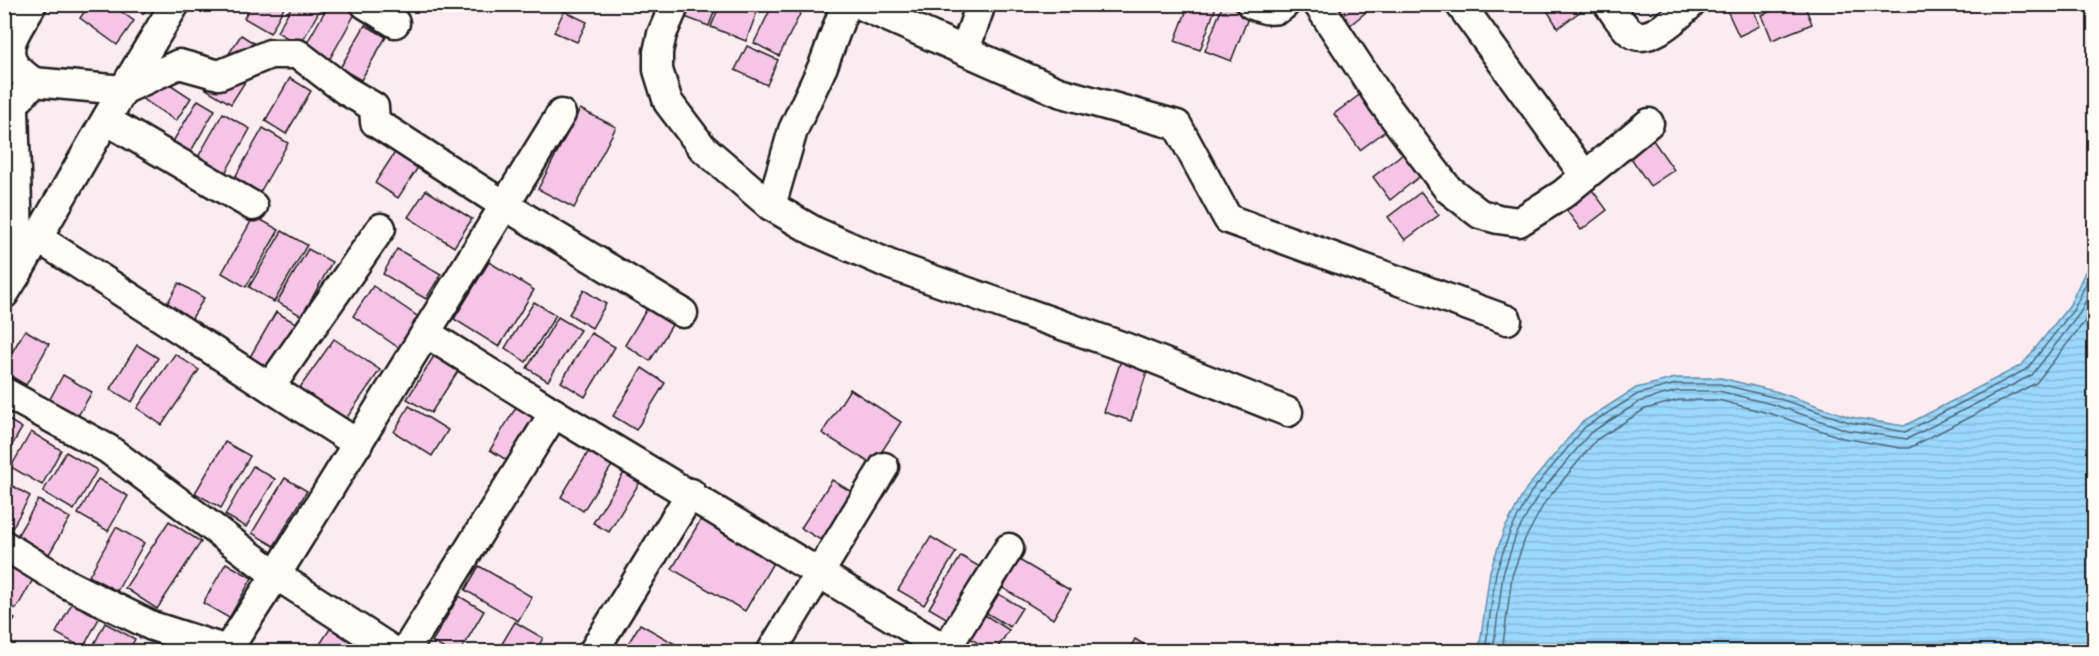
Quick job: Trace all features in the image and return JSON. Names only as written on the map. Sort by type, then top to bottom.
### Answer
[{"type":"street","points":[[32,4],[15,33],[9,52],[14,64],[33,82],[123,90],[178,64],[219,75],[270,54],[298,54],[345,90],[374,106],[375,122],[504,205],[683,313]]},
{"type":"street","points":[[12,282],[175,4]]},
{"type":"street","points":[[365,4],[395,23]]},
{"type":"street","points":[[675,4],[662,34],[658,52],[658,70],[668,102],[702,147],[771,206],[814,231],[891,265],[1127,348],[1288,412]]},
{"type":"street","points":[[771,206],[793,130],[823,66],[846,4]]},
{"type":"street","points":[[858,4],[1059,92],[1177,125],[1228,219],[1507,320]]},
{"type":"street","points":[[964,50],[981,4]]},
{"type":"street","points":[[1251,4],[1266,10],[1276,10],[1285,4]]},
{"type":"street","points":[[1318,4],[1382,101],[1448,189],[1480,214],[1519,222],[1563,194],[1649,123]]},
{"type":"street","points":[[1460,4],[1585,176]]},
{"type":"street","points":[[1608,4],[1630,32],[1636,35],[1665,29],[1691,4]]},
{"type":"street","points":[[12,282],[9,112],[33,82]]},
{"type":"street","points":[[4,545],[69,585],[152,626],[227,651],[358,444],[561,114]]},
{"type":"street","points":[[106,120],[254,206]]},
{"type":"street","points":[[270,387],[381,228]]},
{"type":"street","points":[[38,238],[358,444]]},
{"type":"street","points":[[426,333],[947,651],[1009,548]]},
{"type":"street","points":[[4,392],[108,449],[276,575],[395,651]]},
{"type":"street","points":[[405,651],[554,413]]},
{"type":"street","points":[[771,651],[884,467]]},
{"type":"street","points":[[593,651],[691,494]]},
{"type":"water","points":[[2094,253],[2094,651],[1479,651],[1490,571],[1504,530],[1526,489],[1581,423],[1636,388],[1676,378],[1721,378],[1778,392],[1850,417],[1904,426],[2022,365],[2069,306]]},
{"type":"building","points":[[90,4],[111,4],[134,21],[117,45],[80,18]]},
{"type":"building","points":[[130,4],[150,4],[143,14]]},
{"type":"building","points":[[252,4],[286,4],[270,33],[244,18]]},
{"type":"building","points":[[293,4],[323,4],[300,45],[277,32]]},
{"type":"building","points":[[329,4],[360,5],[328,62],[304,48]]},
{"type":"building","points":[[690,4],[717,4],[709,26],[685,17]]},
{"type":"building","points":[[720,4],[760,4],[746,41],[711,27]]},
{"type":"building","points":[[773,4],[805,4],[779,56],[754,43]]},
{"type":"building","points":[[1189,4],[1217,4],[1200,50],[1175,41]]},
{"type":"building","points":[[1223,4],[1250,13],[1231,61],[1205,51]]},
{"type":"building","points":[[1334,4],[1376,4],[1350,25]]},
{"type":"building","points":[[1543,4],[1590,4],[1558,28]]},
{"type":"building","points":[[1724,4],[1751,4],[1760,26],[1739,36]]},
{"type":"building","points":[[1788,4],[1804,4],[1812,24],[1772,40],[1762,15]]},
{"type":"building","points":[[564,11],[587,22],[577,42],[554,32]]},
{"type":"building","points":[[365,25],[386,37],[361,80],[340,68]]},
{"type":"building","points":[[241,35],[265,50],[231,104],[206,89]]},
{"type":"building","points":[[747,46],[778,60],[767,85],[735,70]]},
{"type":"building","points":[[141,65],[191,98],[176,121],[126,88]]},
{"type":"building","points":[[290,78],[311,91],[286,134],[265,121]]},
{"type":"building","points":[[1362,93],[1388,129],[1360,150],[1334,114]]},
{"type":"building","points":[[198,100],[215,110],[184,163],[166,153]]},
{"type":"building","points":[[580,109],[616,127],[574,208],[538,189]]},
{"type":"building","points":[[223,113],[250,129],[224,175],[197,159]]},
{"type":"building","points":[[263,128],[288,143],[259,194],[234,179]]},
{"type":"building","points":[[1648,133],[1674,170],[1650,186],[1625,149]]},
{"type":"building","points":[[405,137],[428,152],[398,198],[375,183]]},
{"type":"building","points":[[1411,147],[1429,169],[1390,200],[1373,177]]},
{"type":"building","points":[[1584,179],[1607,210],[1581,230],[1558,199]]},
{"type":"building","points":[[426,190],[472,219],[454,247],[408,217]]},
{"type":"building","points":[[1421,192],[1439,215],[1405,240],[1388,217]]},
{"type":"building","points":[[254,216],[279,230],[246,287],[222,273]]},
{"type":"building","points":[[282,231],[307,245],[274,302],[249,287]]},
{"type":"building","points":[[308,249],[332,262],[302,316],[277,302]]},
{"type":"building","points":[[397,249],[441,274],[426,299],[383,274]]},
{"type":"building","points":[[489,262],[534,290],[499,347],[454,319]]},
{"type":"building","points":[[179,283],[204,298],[188,325],[163,311]]},
{"type":"building","points":[[373,286],[420,318],[399,348],[353,316]]},
{"type":"building","points":[[584,290],[606,304],[592,328],[569,314]]},
{"type":"building","points":[[654,297],[680,312],[650,361],[625,345]]},
{"type":"building","points":[[534,302],[556,315],[526,362],[505,348]]},
{"type":"building","points":[[276,312],[301,326],[272,376],[247,362]]},
{"type":"building","points":[[558,317],[580,330],[548,381],[527,368]]},
{"type":"building","points":[[25,330],[49,344],[26,385],[4,372],[4,366]]},
{"type":"building","points":[[591,333],[615,347],[585,397],[561,382]]},
{"type":"building","points":[[334,339],[380,370],[339,429],[294,396]]},
{"type":"building","points":[[137,345],[158,358],[132,402],[110,389]]},
{"type":"building","points":[[175,354],[199,370],[162,425],[137,408]]},
{"type":"building","points":[[434,356],[458,371],[431,413],[407,399]]},
{"type":"building","points":[[1121,360],[1148,369],[1131,421],[1104,412]]},
{"type":"building","points":[[642,368],[665,383],[636,430],[613,416]]},
{"type":"building","points":[[63,375],[92,392],[72,426],[44,410]]},
{"type":"building","points":[[850,389],[901,422],[873,465],[822,433]]},
{"type":"building","points":[[520,401],[543,415],[513,464],[490,450]]},
{"type":"building","points":[[409,406],[448,430],[432,456],[394,432]]},
{"type":"building","points":[[4,417],[22,428],[4,459]]},
{"type":"building","points":[[31,432],[61,450],[42,485],[11,467]]},
{"type":"building","points":[[225,442],[250,456],[221,508],[195,493]]},
{"type":"building","points":[[590,449],[613,464],[583,511],[561,497]]},
{"type":"building","points":[[66,452],[97,470],[74,510],[43,492]]},
{"type":"building","points":[[253,466],[275,479],[246,527],[225,515]]},
{"type":"building","points":[[627,468],[643,477],[609,532],[593,523]]},
{"type":"building","points":[[285,478],[307,491],[274,546],[252,533]]},
{"type":"building","points":[[98,479],[128,496],[108,531],[78,514]]},
{"type":"building","points":[[832,480],[855,494],[824,542],[801,528]]},
{"type":"building","points":[[4,481],[30,496],[12,528],[4,524]]},
{"type":"building","points":[[38,500],[70,518],[49,554],[17,536]]},
{"type":"building","points":[[704,514],[777,556],[745,611],[672,569]]},
{"type":"building","points":[[169,521],[201,542],[157,609],[125,588]]},
{"type":"building","points":[[116,527],[144,543],[117,591],[89,576]]},
{"type":"building","points":[[931,537],[956,552],[924,605],[898,590]]},
{"type":"building","points":[[961,556],[985,570],[953,622],[929,608]]},
{"type":"building","points":[[4,559],[35,576],[16,609],[4,603]]},
{"type":"building","points":[[1019,560],[1070,590],[1053,619],[1003,588]]},
{"type":"building","points":[[226,563],[252,578],[229,618],[203,603]]},
{"type":"building","points":[[479,566],[532,597],[518,621],[465,590]]},
{"type":"building","points":[[992,590],[1022,608],[1010,627],[980,609]]},
{"type":"building","points":[[76,596],[103,611],[83,648],[56,633]]},
{"type":"building","points":[[459,596],[484,611],[460,652],[450,652],[432,642]]},
{"type":"building","points":[[980,612],[1009,630],[995,652],[965,635]]},
{"type":"building","points":[[4,613],[15,619],[4,637]]},
{"type":"building","points":[[335,621],[359,637],[350,652],[315,652]]},
{"type":"building","points":[[515,622],[543,638],[535,652],[497,652]]},
{"type":"building","points":[[105,623],[135,639],[128,652],[90,652]]},
{"type":"building","points":[[640,624],[684,649],[683,652],[634,652],[626,647]]},
{"type":"building","points":[[1135,639],[1156,652],[1128,652]]}]
